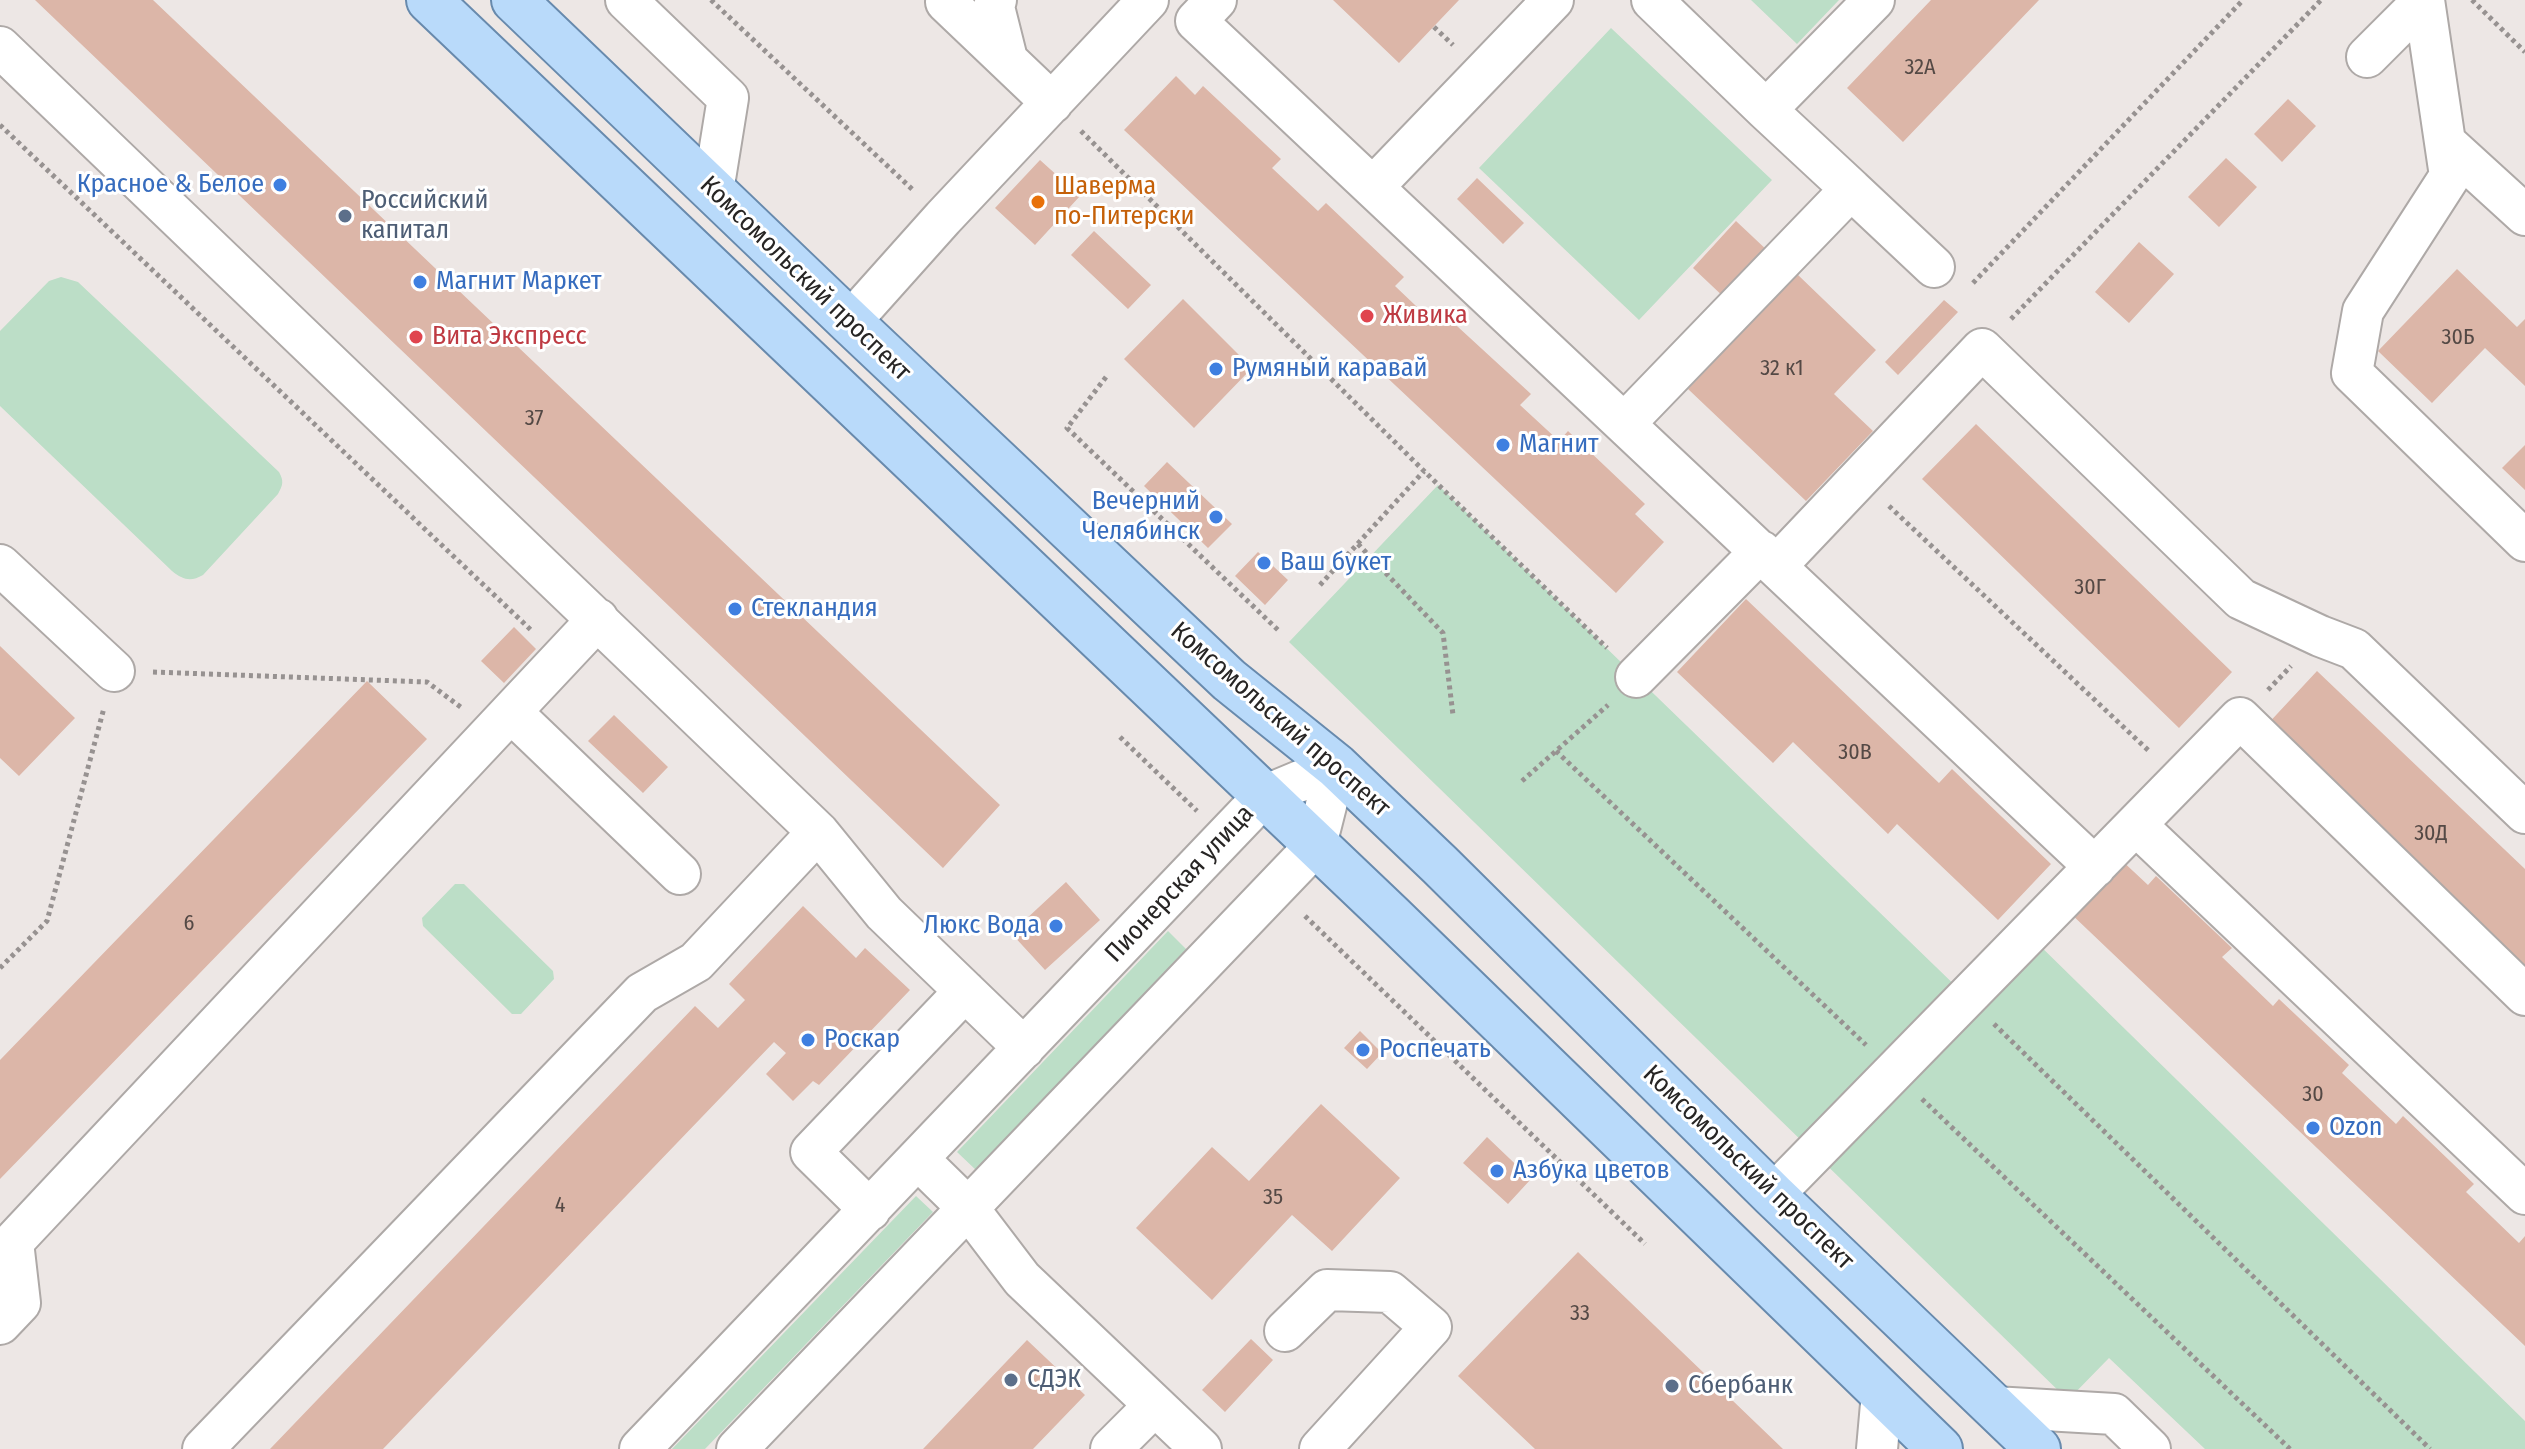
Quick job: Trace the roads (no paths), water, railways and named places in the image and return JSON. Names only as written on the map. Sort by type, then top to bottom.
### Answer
[{"type":"main road","points":[[429,0],[1316,845],[1940,1449]]},
{"type":"main road","name":"Комсомольский проспект","points":[[514,0],[1229,680],[1336,766],[1773,1195],[2038,1449]]},
{"type":"main road","points":[[1048,591],[1115,628],[1167,679],[1182,687],[1192,686],[1202,675],[1203,664],[1190,643]]},
{"type":"street","points":[[626,0],[728,98],[713,191]]},
{"type":"street","points":[[996,0],[994,7],[1007,59]]},
{"type":"street","points":[[850,322],[1148,0]]},
{"type":"street","points":[[1373,187],[1553,0]]},
{"type":"street","points":[[1652,0],[1934,267]]},
{"type":"street","points":[[1766,110],[1874,0]]},
{"type":"street","points":[[2367,57],[2424,0]]},
{"type":"street","points":[[2424,0],[2450,176],[2363,311],[2352,373],[2525,541]]},
{"type":"street","points":[[946,2],[1052,103]]},
{"type":"street","points":[[1196,7],[1373,187],[2095,867]]},
{"type":"street","points":[[0,47],[818,832],[884,913],[1024,1048]]},
{"type":"street","points":[[2446,143],[2525,215]]},
{"type":"street","points":[[1625,423],[1851,189]]},
{"type":"street","points":[[1626,687],[1860,478],[1982,349],[2241,599],[2354,649],[2525,813]]},
{"type":"street","points":[[0,565],[114,671]]},
{"type":"street","points":[[0,1324],[20,1303],[13,1242],[598,619]]},
{"type":"street","points":[[1773,1195],[2240,718],[2525,995]]},
{"type":"street","points":[[502,721],[680,874]]},
{"type":"street","points":[[737,1449],[1316,845],[1336,766]]},
{"type":"street","name":"Пионерская улица","points":[[640,1449],[1264,796],[1336,766]]},
{"type":"street","points":[[2136,825],[2525,1194]]},
{"type":"street","points":[[203,1449],[642,993],[696,962],[818,832]]},
{"type":"street","points":[[870,1210],[811,1152],[965,991]]},
{"type":"street","points":[[918,1159],[968,1208],[1022,1279],[1201,1449]]},
{"type":"street","points":[[1285,1331],[1327,1290],[1390,1292],[1431,1327],[1320,1449]]},
{"type":"street","points":[[1877,1449],[1882,1393]]},
{"type":"street","points":[[1111,1449],[1154,1406]]},
{"type":"street","points":[[1994,1407],[2114,1414],[2150,1449]]},
{"type":"place","name":"Красное & Белое","points":[[280,185]]},
{"type":"place","name":"Шаверма по-Питерски","points":[[1038,202]]},
{"type":"place","name":"Российский капитал","points":[[345,216]]},
{"type":"place","name":"Магнит Маркет","points":[[420,282]]},
{"type":"place","name":"Живика","points":[[1367,316]]},
{"type":"place","name":"Вита Экспресс","points":[[416,337]]},
{"type":"place","name":"Румяный каравай","points":[[1216,369]]},
{"type":"place","name":"Магнит","points":[[1503,445]]},
{"type":"place","name":"Вечерний Челябинск","points":[[1216,517]]},
{"type":"place","name":"Ваш букет","points":[[1264,563]]},
{"type":"place","name":"Стекландия","points":[[735,609]]},
{"type":"place","name":"Люкс Вода","points":[[1056,926]]},
{"type":"place","name":"Роскар","points":[[808,1040]]},
{"type":"place","name":"Роспечать","points":[[1363,1050]]},
{"type":"place","name":"Ozon","points":[[2313,1128]]},
{"type":"place","name":"Азбука цветов","points":[[1497,1171]]},
{"type":"place","name":"СДЭК","points":[[1011,1380]]},
{"type":"place","name":"Сбербанк","points":[[1672,1386]]}]
